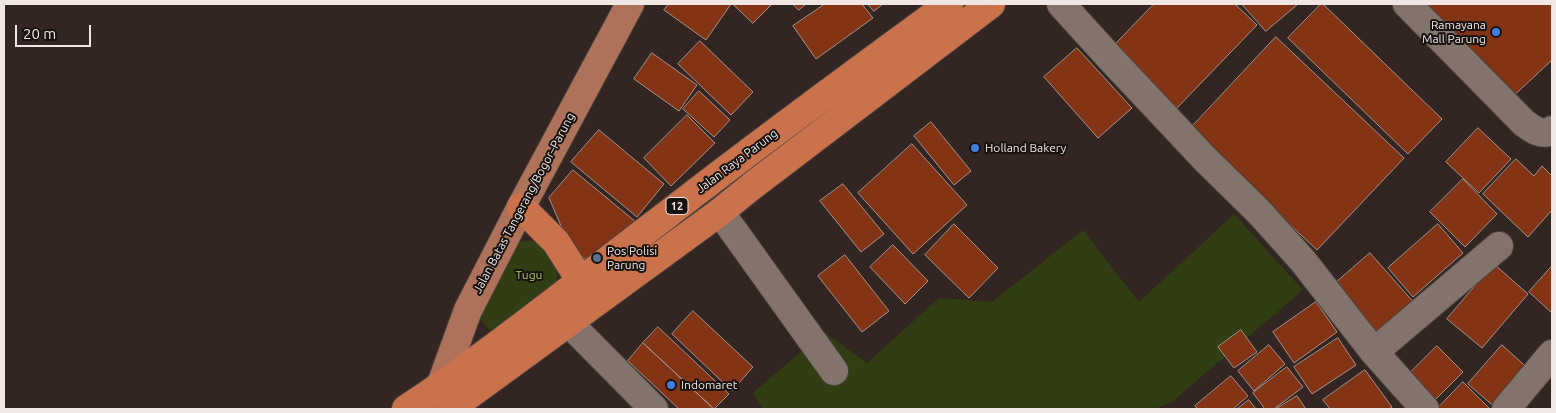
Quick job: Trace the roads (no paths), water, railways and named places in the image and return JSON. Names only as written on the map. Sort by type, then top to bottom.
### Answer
[{"type":"highway","name":"Jalan Raya Parung","points":[[559,314],[579,281],[732,164],[949,4]]},
{"type":"highway","name":"Jalan Raya Parung","points":[[406,409],[440,402],[559,314],[594,305],[720,212],[975,8]]},
{"type":"highway","points":[[521,207],[556,242],[594,305]]},
{"type":"main road","name":"Jalan Batas Tangerang/Bogor–Parung","points":[[440,402],[468,310],[630,4]]},
{"type":"street","points":[[1061,4],[1198,152],[1260,213],[1303,260],[1374,352],[1425,409]]},
{"type":"street","points":[[1406,4],[1524,123],[1542,133],[1548,133],[1552,130]]},
{"type":"street","points":[[720,212],[834,370]]},
{"type":"street","points":[[1374,352],[1499,246]]},
{"type":"street","points":[[559,314],[654,409]]},
{"type":"street","points":[[1506,409],[1552,354]]},
{"type":"place","name":"Ramayana Mall Parung","points":[[1496,32]]},
{"type":"place","name":"Holland Bakery","points":[[975,148]]},
{"type":"place","name":"Pos Polisi Parung","points":[[597,258]]},
{"type":"place","name":"Indomaret","points":[[671,385]]},
{"type":"park label","name":"Tugu","points":[[529,275]]}]
